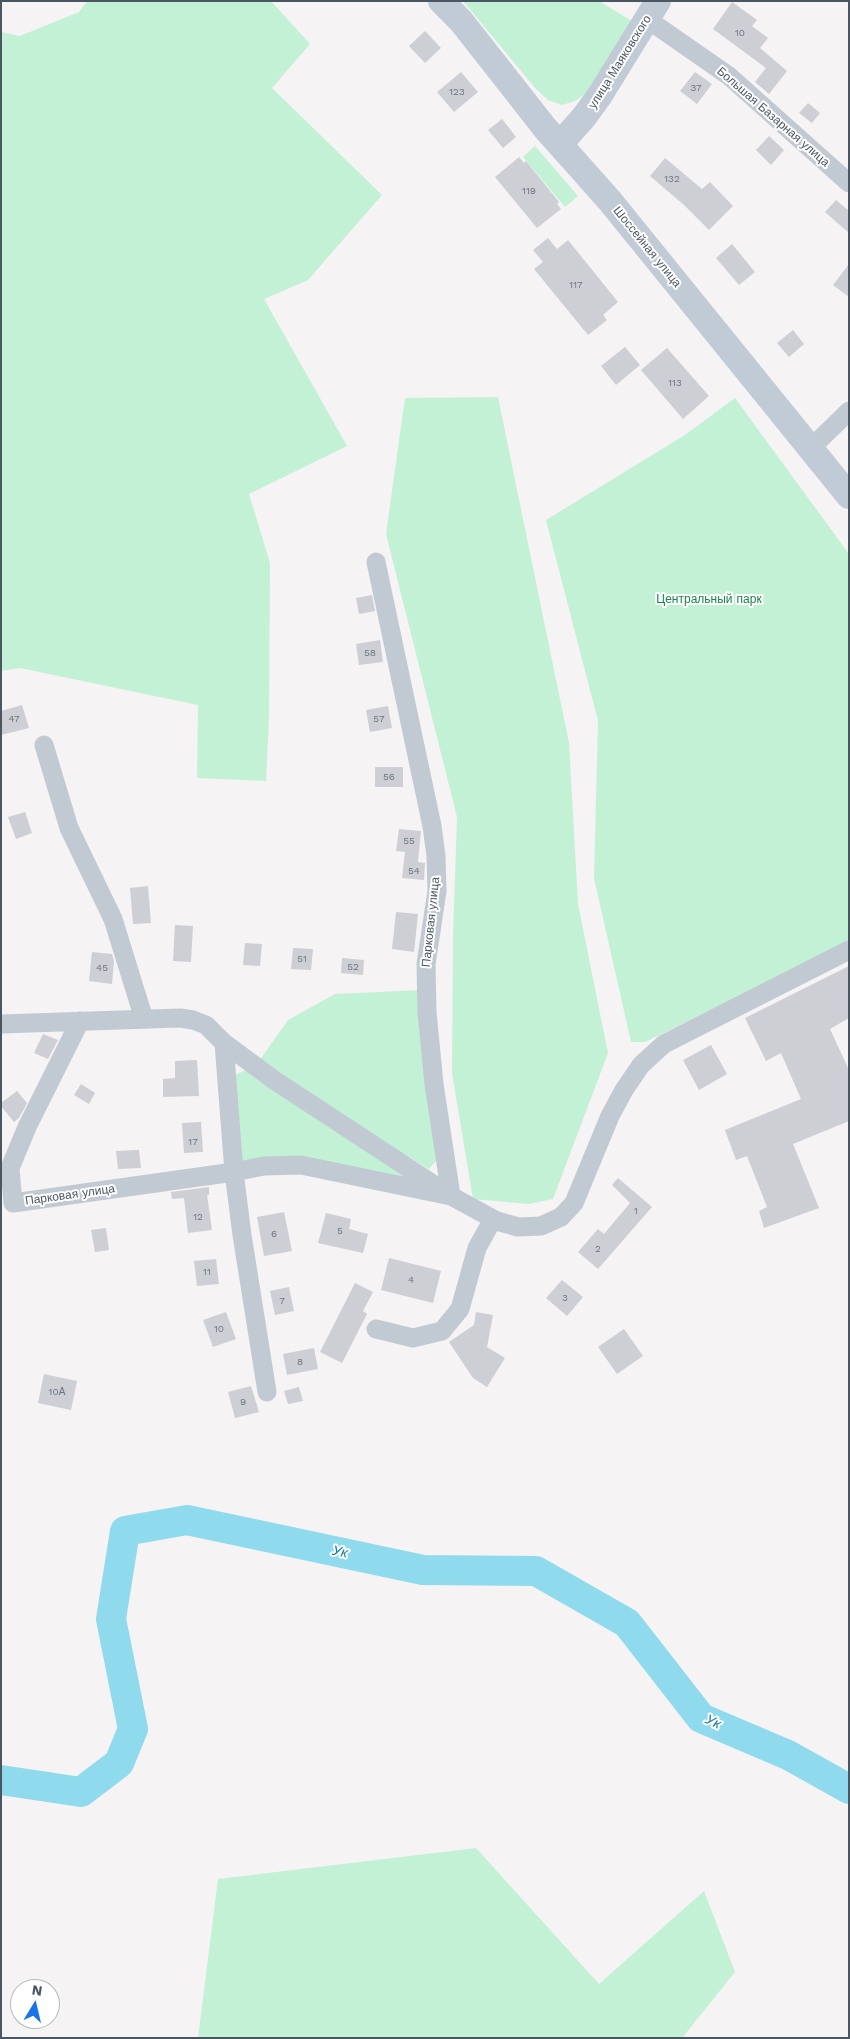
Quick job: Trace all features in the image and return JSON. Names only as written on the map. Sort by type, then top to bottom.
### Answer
[{"type":"main road","name":"Шоссейная улица","points":[[441,1],[461,21],[545,128],[615,207],[849,496]]},
{"type":"main road","name":"улица Маяковского","points":[[560,144],[584,117],[600,95],[653,10]]},
{"type":"street","name":"Большая Базарная улица","points":[[653,10],[849,183]]},
{"type":"street","points":[[810,449],[849,411]]},
{"type":"street","name":"Парковая улица","points":[[376,562],[432,826],[436,856],[437,891],[426,964],[427,1012],[434,1084],[451,1196]]},
{"type":"street","points":[[44,745],[70,828],[113,919],[144,1020]]},
{"type":"street","name":"Парковая улица","points":[[1,1024],[180,1018],[193,1020],[206,1025],[224,1043],[274,1080],[451,1196],[493,1219],[518,1227],[541,1226],[561,1217],[574,1203],[610,1116],[624,1090],[641,1065],[664,1044],[849,950]]},
{"type":"street","name":"Парковая улица","points":[[80,1022],[27,1127],[10,1168],[13,1203],[234,1172],[264,1166],[301,1166],[451,1196]]},
{"type":"street","points":[[224,1043],[234,1172],[267,1392]]},
{"type":"street","points":[[376,1329],[413,1338],[442,1330],[460,1309],[477,1248],[493,1219]]},
{"type":"green space","points":[[87,1],[271,1],[310,44],[272,88],[382,195],[308,280],[264,299],[347,446],[249,494],[270,563],[269,718],[266,781],[197,778],[198,705],[20,668],[1,671],[1,32],[20,36],[79,12]]},
{"type":"green space","points":[[463,1],[599,1],[635,23],[587,93],[575,101],[562,105],[548,100],[536,89]]},
{"type":"green space","points":[[535,146],[578,196],[565,207],[523,157]]},
{"type":"green space","points":[[498,397],[569,743],[578,904],[608,1053],[553,1199],[529,1204],[473,1199],[452,1073],[453,936],[457,817],[386,534],[405,398]]},
{"type":"green space","name":"Центральный парк","points":[[735,398],[849,554],[849,942],[645,1042],[631,1042],[594,878],[598,721],[546,520],[685,435]]},
{"type":"green space","points":[[422,990],[442,1154],[429,1169],[329,1109],[259,1061],[288,1020],[335,994]]},
{"type":"green space","points":[[248,1069],[416,1181],[238,1166],[233,1076]]},
{"type":"green space","points":[[476,1848],[599,1984],[704,1891],[735,1972],[682,2038],[198,2038],[218,1879]]},
{"type":"building","points":[[732,2],[757,20],[752,26],[768,38],[760,48],[787,71],[769,94],[755,82],[766,68],[713,29]]},
{"type":"building","points":[[425,31],[441,48],[425,63],[409,46]]},
{"type":"building","points":[[461,72],[478,92],[454,112],[437,92]]},
{"type":"building","points":[[695,72],[712,84],[697,104],[680,91]]},
{"type":"building","points":[[808,103],[820,113],[812,123],[799,113]]},
{"type":"building","points":[[502,119],[516,137],[503,148],[488,130]]},
{"type":"building","points":[[769,136],[784,150],[771,165],[756,150]]},
{"type":"building","points":[[519,157],[524,163],[526,161],[559,202],[557,204],[561,209],[537,228],[495,177]]},
{"type":"building","points":[[665,158],[702,189],[710,182],[733,206],[709,230],[684,205],[650,176]]},
{"type":"building","points":[[836,200],[849,211],[849,233],[825,212]]},
{"type":"building","points":[[548,238],[557,249],[568,240],[618,302],[603,315],[607,320],[588,335],[534,269],[543,262],[533,250]]},
{"type":"building","points":[[732,244],[755,272],[739,285],[716,258]]},
{"type":"building","points":[[849,264],[849,297],[833,285]]},
{"type":"building","points":[[793,330],[804,344],[789,357],[777,343]]},
{"type":"building","points":[[625,347],[640,365],[616,385],[601,366]]},
{"type":"building","points":[[667,348],[709,396],[683,419],[641,370]]},
{"type":"building","points":[[372,595],[375,611],[359,614],[356,598]]},
{"type":"building","points":[[380,640],[383,662],[359,665],[356,644]]},
{"type":"building","points":[[22,705],[29,728],[1,735],[1,711]]},
{"type":"building","points":[[388,706],[392,728],[370,732],[366,710]]},
{"type":"building","points":[[375,767],[403,767],[403,787],[375,787]]},
{"type":"building","points":[[25,812],[32,833],[16,839],[8,817]]},
{"type":"building","points":[[399,829],[421,831],[418,862],[425,863],[424,880],[402,878],[405,852],[396,851]]},
{"type":"building","points":[[148,886],[151,923],[133,924],[130,888]]},
{"type":"building","points":[[396,912],[418,914],[414,952],[392,949]]},
{"type":"building","points":[[175,925],[193,926],[191,962],[173,961]]},
{"type":"building","points":[[245,943],[262,944],[260,966],[243,965]]},
{"type":"building","points":[[293,948],[313,949],[311,970],[291,969]]},
{"type":"building","points":[[92,952],[112,954],[114,961],[112,984],[89,981]]},
{"type":"building","points":[[342,958],[364,960],[363,975],[341,973]]},
{"type":"building","points":[[849,966],[849,1018],[830,1029],[849,1070],[849,1121],[793,1144],[819,1208],[764,1228],[759,1211],[767,1207],[747,1156],[736,1160],[725,1130],[801,1099],[781,1053],[766,1061],[745,1018]]},
{"type":"building","points":[[43,1034],[58,1040],[48,1059],[34,1053]]},
{"type":"building","points":[[711,1045],[727,1074],[699,1090],[683,1060]]},
{"type":"building","points":[[197,1060],[199,1096],[163,1097],[163,1079],[175,1078],[175,1061]]},
{"type":"building","points":[[81,1084],[95,1093],[89,1104],[74,1095]]},
{"type":"building","points":[[17,1091],[27,1103],[19,1118],[14,1122],[1,1106],[1,1103]]},
{"type":"building","points":[[201,1122],[203,1152],[184,1153],[182,1123]]},
{"type":"building","points":[[139,1150],[141,1168],[118,1169],[116,1151]]},
{"type":"building","points":[[618,1178],[652,1207],[598,1269],[578,1252],[598,1229],[604,1234],[630,1203],[612,1185]]},
{"type":"building","points":[[209,1187],[209,1195],[207,1195],[212,1230],[188,1233],[184,1198],[172,1199],[171,1192]]},
{"type":"building","points":[[284,1212],[292,1251],[264,1256],[257,1217]]},
{"type":"building","points":[[326,1213],[351,1219],[349,1229],[368,1234],[363,1253],[318,1243]]},
{"type":"building","points":[[106,1228],[109,1250],[95,1252],[91,1230]]},
{"type":"building","points":[[389,1258],[441,1271],[433,1303],[381,1290]]},
{"type":"building","points":[[216,1259],[219,1284],[197,1286],[194,1261]]},
{"type":"building","points":[[562,1280],[583,1297],[567,1316],[546,1298]]},
{"type":"building","points":[[355,1283],[373,1292],[363,1311],[367,1314],[342,1363],[320,1352]]},
{"type":"building","points":[[289,1287],[294,1311],[275,1315],[270,1291]]},
{"type":"building","points":[[226,1312],[236,1339],[213,1347],[203,1320]]},
{"type":"building","points":[[476,1312],[493,1315],[487,1347],[505,1358],[487,1387],[473,1378],[449,1342],[474,1325]]},
{"type":"building","points":[[624,1329],[643,1356],[617,1374],[598,1347]]},
{"type":"building","points":[[314,1348],[318,1369],[287,1375],[283,1354]]},
{"type":"building","points":[[44,1374],[77,1381],[71,1410],[38,1403]]},
{"type":"building","points":[[251,1386],[259,1412],[235,1418],[228,1392]]},
{"type":"building","points":[[299,1387],[303,1401],[288,1404],[284,1391]]},
{"type":"waterway","name":"Ук","points":[[1,1780],[81,1792],[119,1763],[133,1729],[111,1619],[125,1531],[187,1520],[423,1570],[536,1571],[627,1623],[701,1718],[788,1755],[849,1789]]}]
